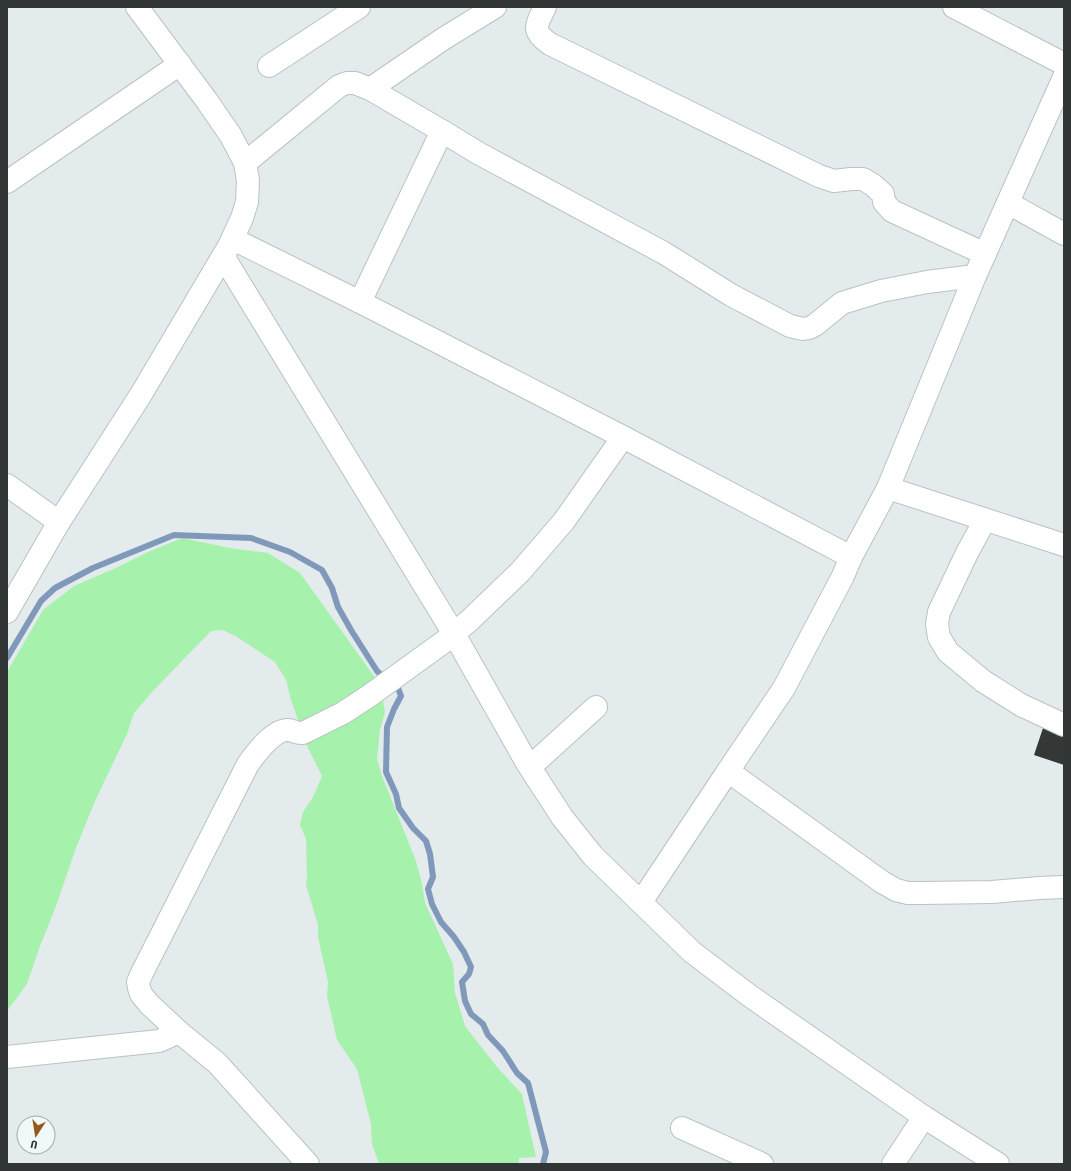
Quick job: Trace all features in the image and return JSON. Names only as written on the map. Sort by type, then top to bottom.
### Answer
[{"type":"street","points":[[7,612],[59,522],[140,396],[228,247],[242,218],[247,202],[248,180],[245,163],[231,136],[208,101],[137,7]]},
{"type":"street","points":[[269,66],[359,7]]},
{"type":"street","points":[[370,89],[444,39],[495,7]]},
{"type":"street","points":[[544,7],[538,20],[536,30],[540,37],[550,44],[819,176],[834,181],[842,181],[852,178],[863,179],[873,185],[882,194],[884,202],[892,211],[985,254]]},
{"type":"street","points":[[954,7],[1064,64]]},
{"type":"street","points":[[7,182],[180,64]]},
{"type":"street","points":[[641,902],[784,688],[888,488],[975,276],[1064,77]]},
{"type":"street","points":[[245,163],[338,86],[347,83],[355,83],[370,89],[442,130],[478,153],[664,252],[731,295],[790,326],[809,328],[842,303],[875,292],[927,282],[975,276]]},
{"type":"street","points":[[360,302],[442,130]]},
{"type":"street","points":[[1008,203],[1064,234]]},
{"type":"street","points":[[228,247],[360,302],[623,437],[851,557]]},
{"type":"street","points":[[228,247],[443,642],[530,767],[562,817],[593,856],[692,952],[750,996],[924,1117],[998,1164]]},
{"type":"street","points":[[308,1164],[217,1063],[179,1032],[149,1004],[141,994],[138,982],[248,764],[269,738],[280,732],[289,730],[298,734],[303,733],[343,713],[370,696],[443,642],[520,572],[564,521],[623,437]]},
{"type":"street","points":[[7,485],[59,522]]},
{"type":"street","points":[[888,488],[1064,545]]},
{"type":"street","points":[[985,520],[967,553],[939,612],[937,624],[939,637],[948,652],[983,681],[1021,705],[1064,725]]},
{"type":"street","points":[[530,767],[596,707]]},
{"type":"street","points":[[728,771],[882,882],[896,890],[908,893],[992,892],[1064,887]]},
{"type":"street","points":[[7,1057],[159,1041],[179,1032]]},
{"type":"street","points":[[893,1164],[924,1117]]},
{"type":"street","points":[[682,1128],[762,1164]]},
{"type":"green space","points":[[182,538],[230,548],[268,553],[300,573],[379,683],[301,728],[286,680],[275,662],[237,637],[223,630],[211,631],[153,691],[134,713],[127,734],[95,801],[76,848],[27,984],[7,1011],[7,672],[43,610],[74,586]]},
{"type":"green space","points":[[383,699],[385,712],[380,730],[377,759],[382,776],[416,861],[425,903],[453,964],[455,993],[465,1026],[497,1067],[522,1094],[536,1157],[519,1158],[519,1164],[379,1164],[372,1144],[371,1124],[357,1069],[337,1040],[327,996],[328,982],[318,937],[318,925],[306,885],[306,839],[300,825],[303,812],[313,797],[322,776],[305,742]]},
{"type":"building","points":[[1043,728],[1064,735],[1064,765],[1034,755]]},
{"type":"waterway","points":[[7,658],[41,601],[55,588],[93,568],[174,535],[251,538],[290,552],[322,570],[332,588],[338,607],[351,630],[377,671],[386,679]]},
{"type":"waterway","points":[[394,684],[397,685],[401,696],[387,727],[386,772],[396,794],[399,808],[413,828],[426,841],[430,854],[433,877],[428,889],[432,904],[441,922],[464,952],[471,967],[469,974],[462,982],[465,1001],[471,1014],[483,1024],[488,1035],[503,1051],[517,1073],[528,1083],[546,1152],[543,1164]]}]
